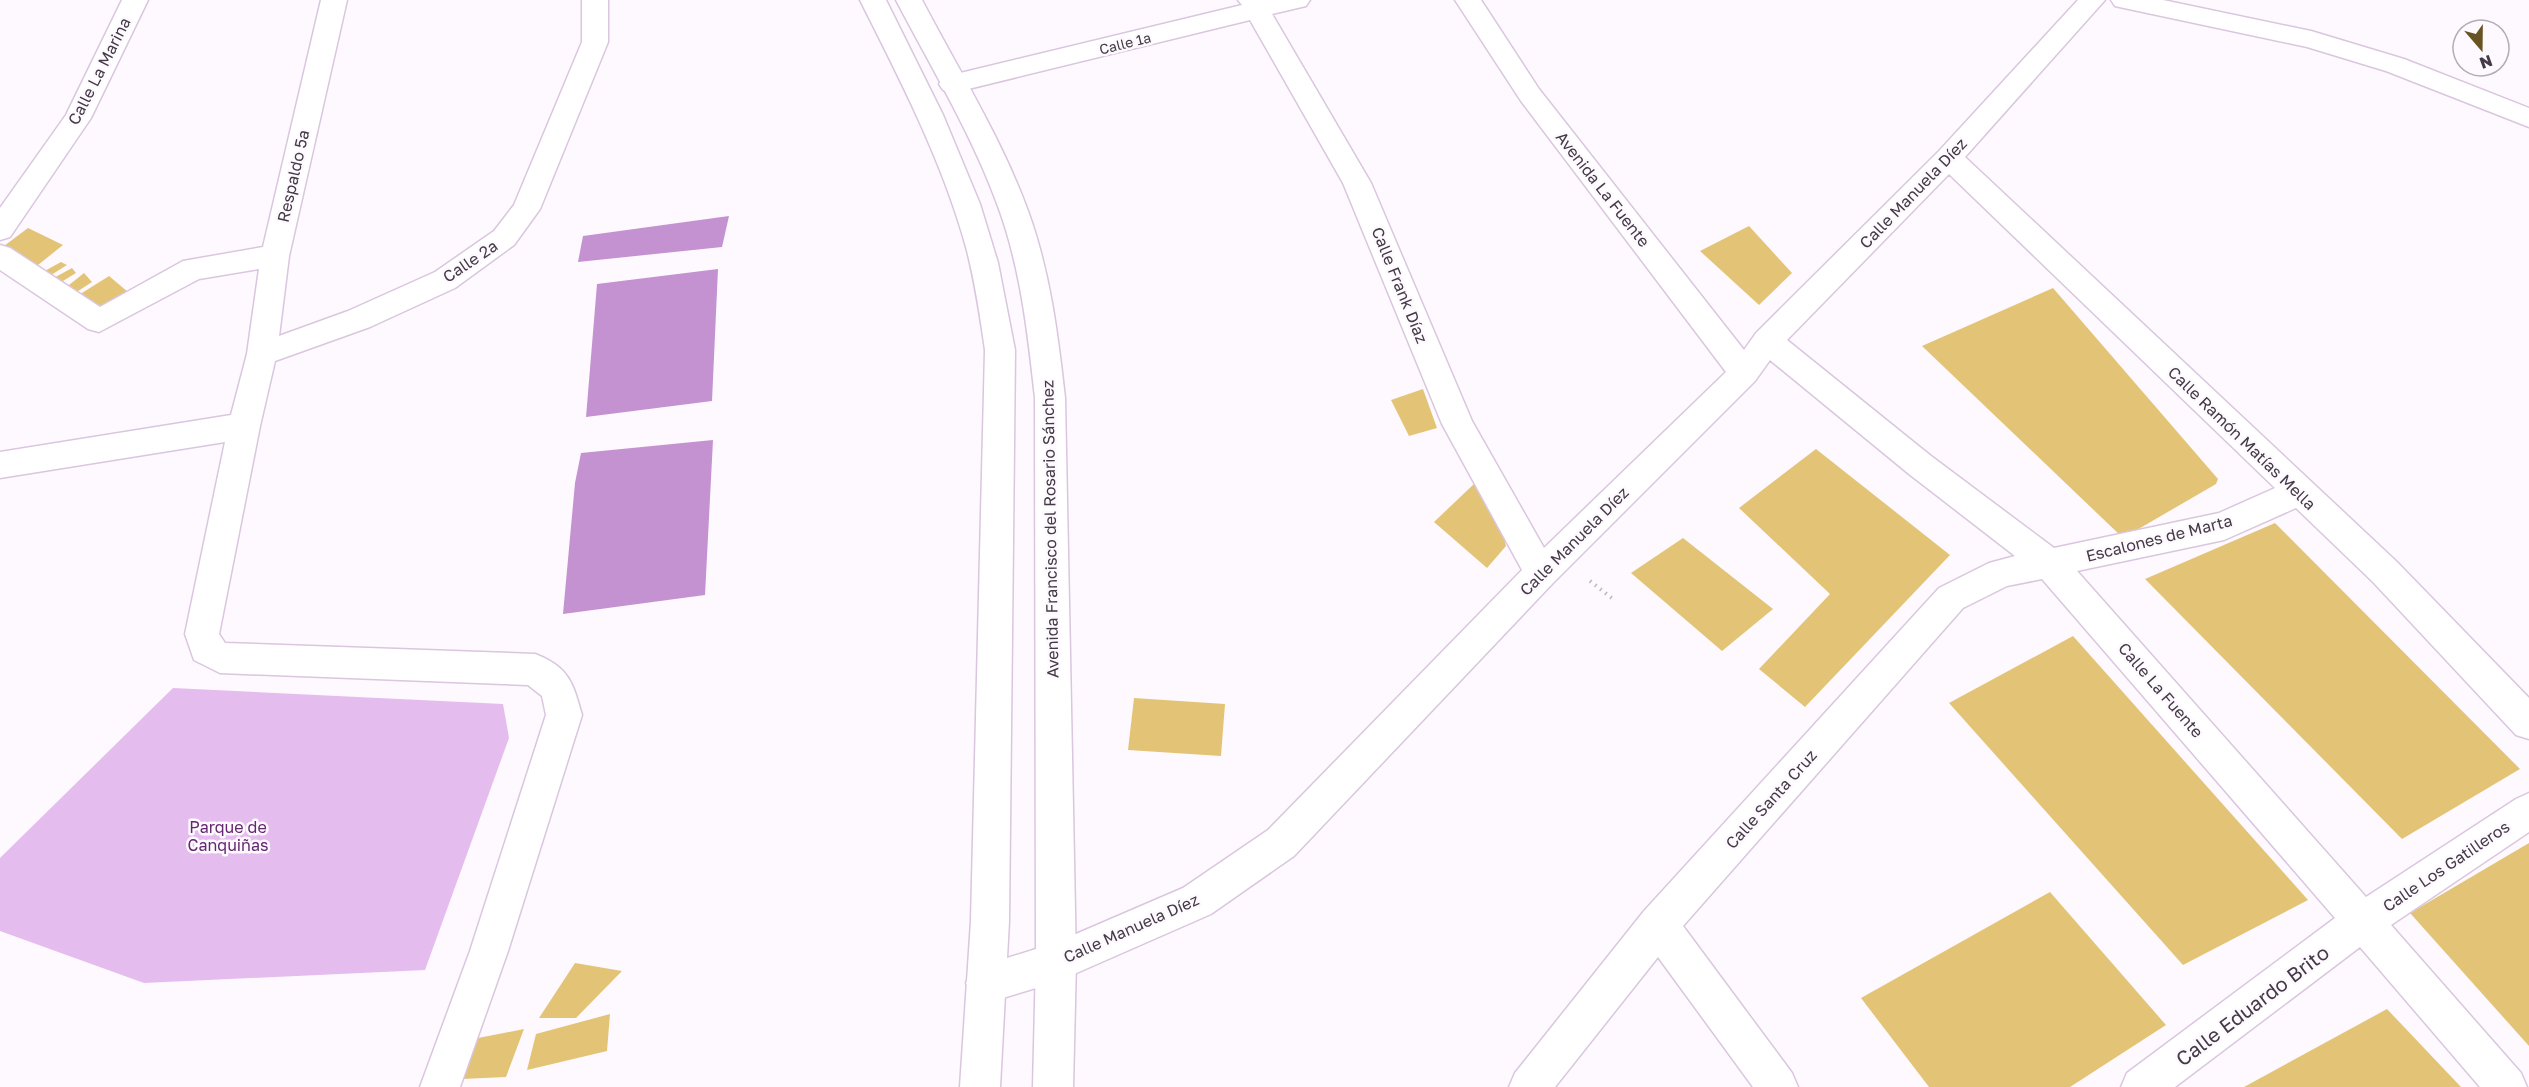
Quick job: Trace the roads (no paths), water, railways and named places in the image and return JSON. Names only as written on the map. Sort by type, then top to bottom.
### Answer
[{"type":"street","name":"Calle La Marina","points":[[0,230],[78,118],[135,0]]},
{"type":"street","name":"Respaldo 5a","points":[[334,0],[275,256],[262,354],[244,426],[202,634],[206,649],[220,658],[536,670],[557,687],[564,715],[489,951],[440,1087]]},
{"type":"street","name":"Calle 2a","points":[[262,354],[359,319],[445,280],[504,238],[526,209],[595,42],[595,0]]},
{"type":"street","points":[[873,0],[939,133],[976,234],[990,289],[1000,350],[990,921],[980,1087]]},
{"type":"street","name":"Avenida Francisco del Rosario Sánchez","points":[[909,0],[1004,185],[1025,250],[1042,322],[1050,398],[1056,962],[1053,1087]]},
{"type":"street","name":"Calle 1a","points":[[952,84],[1254,5],[1297,0]]},
{"type":"street","name":"Avenida La Fuente","points":[[1468,0],[1530,95],[1744,373]]},
{"type":"street","name":"Calle Manuela Díez","points":[[986,983],[1056,962],[1197,901],[1281,843],[1541,573],[1744,373],[1767,341],[1949,158],[2092,0]]},
{"type":"street","points":[[2124,0],[2312,39],[2395,65],[2529,118]]},
{"type":"street","name":"Calle Frank Díaz","points":[[1254,5],[1357,183],[1458,424],[1541,573]]},
{"type":"street","name":"Calle Ramón Matías Mella","points":[[1949,158],[2385,572],[2529,723]]},
{"type":"street","points":[[0,256],[99,321],[194,269],[275,256]]},
{"type":"street","name":"Calle La Fuente","points":[[1767,341],[1920,465],[2050,564],[2507,1087]]},
{"type":"street","points":[[0,465],[244,426]]},
{"type":"street","name":"Escalones de Marta","points":[[2050,564],[2224,526],[2299,492]]},
{"type":"street","name":"Calle Santa Cruz","points":[[1529,1087],[1658,925],[1951,598],[2001,573],[2050,564]]},
{"type":"street","name":"Calle Los Gatilleros","points":[[2363,921],[2529,811]]},
{"type":"street","name":"Calle Eduardo Brito","points":[[2141,1087],[2363,921]]},
{"type":"street","points":[[1658,925],[1778,1087]]},
{"type":"park label","name":"Parque de Canquiñas","points":[[228,836]]}]
